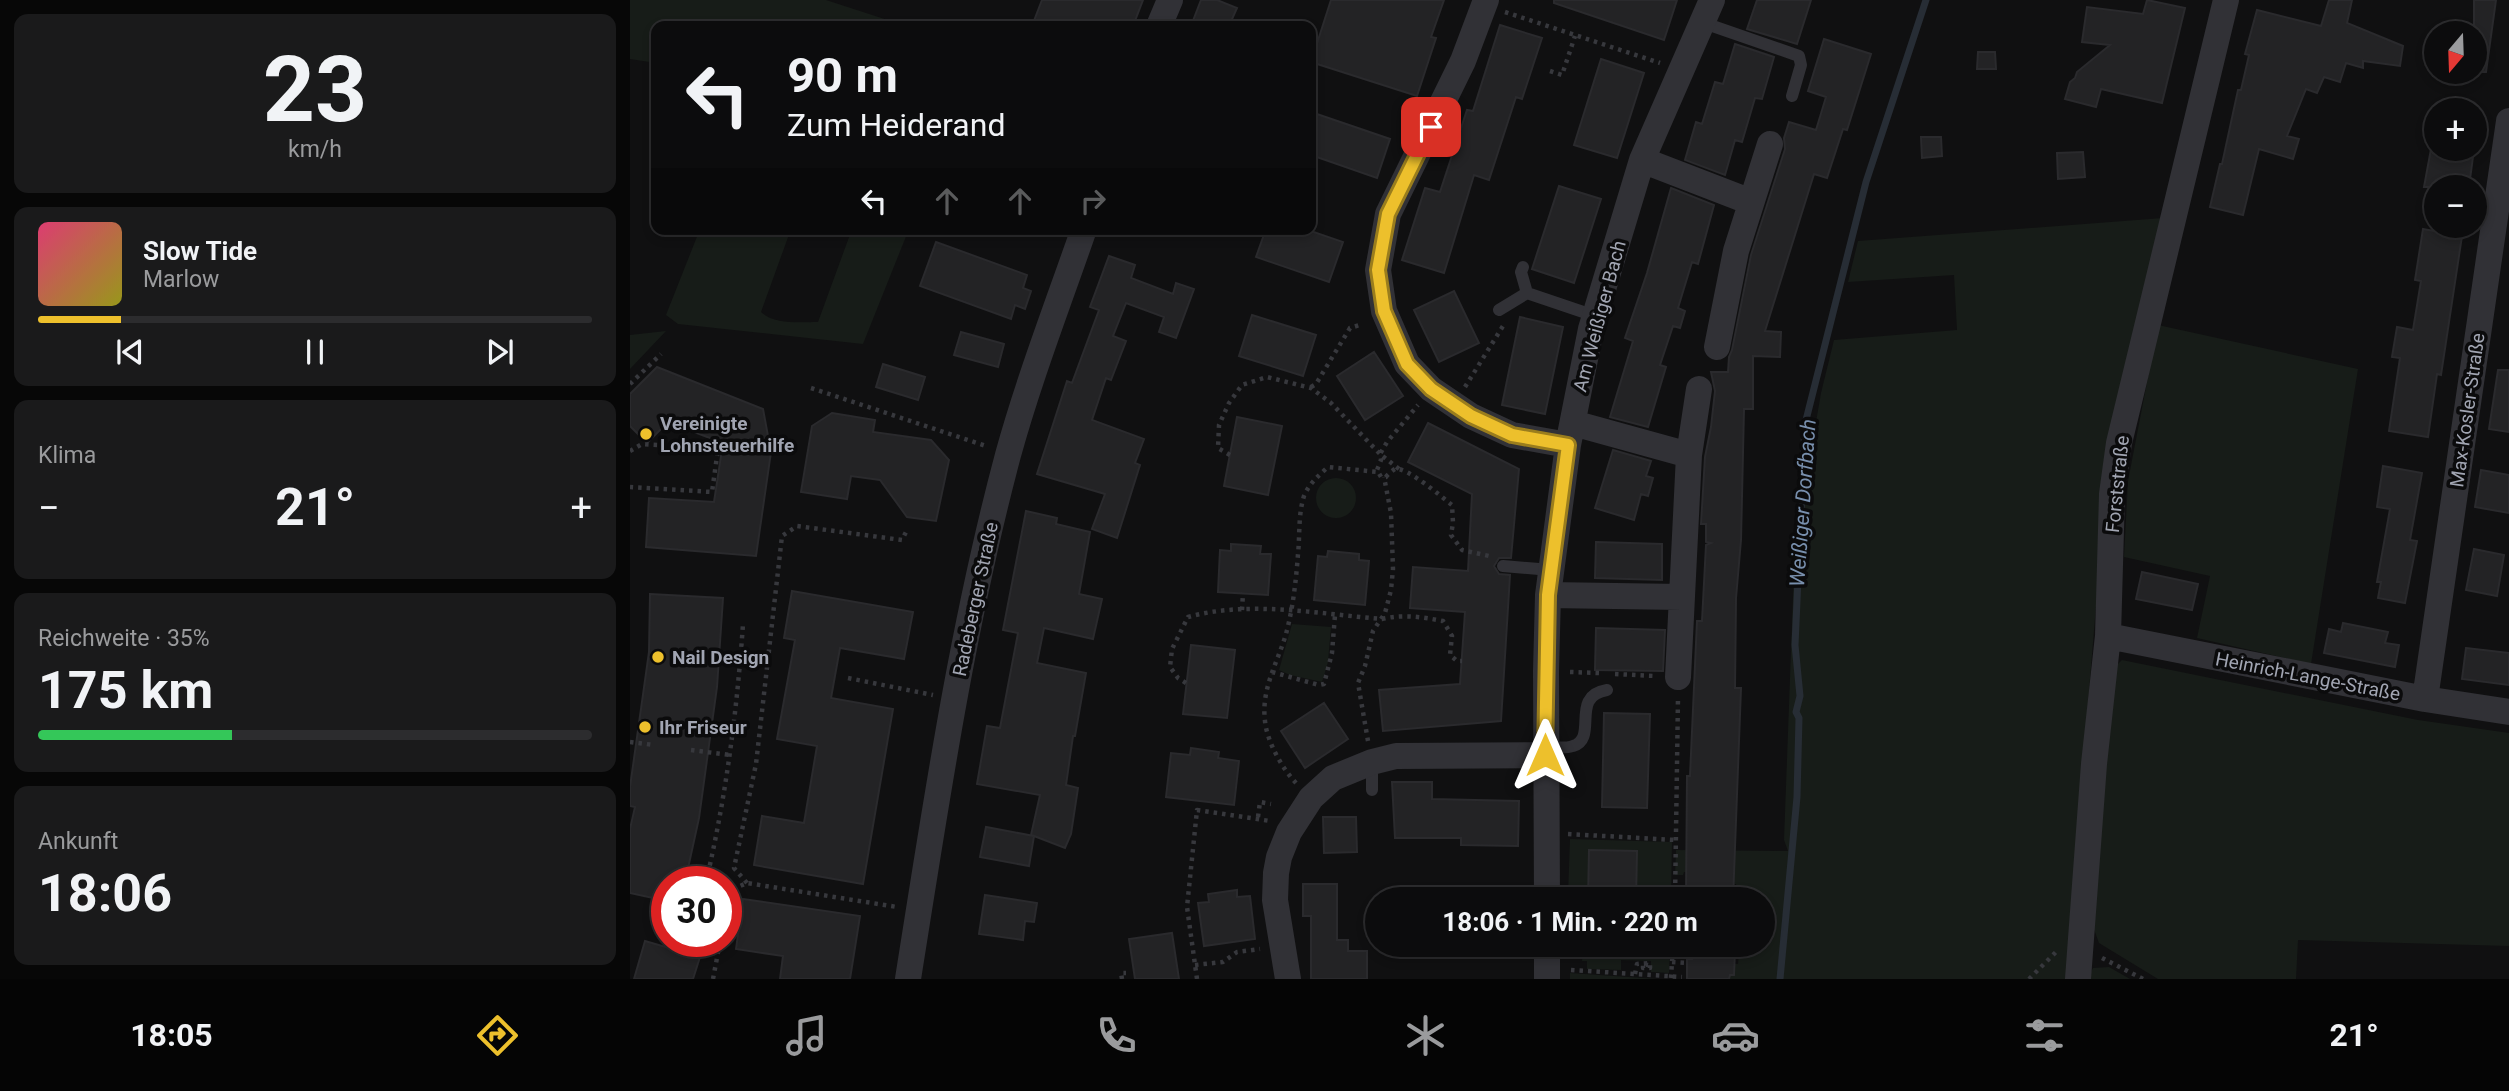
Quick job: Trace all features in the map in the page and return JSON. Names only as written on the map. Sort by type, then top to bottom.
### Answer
[{"type":"street","points":[[1161,21],[1170,0]]},
{"type":"street","name":"Forststraße","points":[[2080,966],[2094,764],[2108,636],[2112,494],[2119,443],[2226,0]]},
{"type":"street","points":[[1485,3],[1464,61],[1388,214],[1378,270],[1384,311],[1407,364],[1431,389],[1453,405],[1512,435],[1570,434],[1689,455]]},
{"type":"street","name":"Am Weißiger Bach","points":[[1547,887],[1545,751],[1550,582],[1570,434],[1595,316],[1642,160],[1706,11]]},
{"type":"street","name":"Max-Kosler-Straße","points":[[2425,699],[2509,121]]},
{"type":"street","points":[[1717,347],[1736,251],[1770,144]]},
{"type":"street","points":[[1642,160],[1751,202]]},
{"type":"street","name":"Radeberger Straße","points":[[908,979],[954,699],[975,595],[1009,453],[1082,235]]},
{"type":"street","points":[[1678,677],[1689,455],[1699,389]]},
{"type":"street","points":[[1550,582],[1682,597]]},
{"type":"street","name":"Heinrich-Lange-Straße","points":[[2108,636],[2425,699],[2509,712]]},
{"type":"street","points":[[1288,979],[1275,900],[1279,856],[1289,832],[1311,798],[1333,778],[1372,762],[1396,756],[1545,751]]},
{"type":"street","points":[[1551,957],[1557,974]]},
{"type":"lane","points":[[1706,11],[1798,56],[1801,65],[1792,96]]},
{"type":"lane","points":[[1522,267],[1527,293]]},
{"type":"lane","points":[[1499,310],[1527,293],[1595,316]]},
{"type":"lane","points":[[1503,566],[1550,582]]},
{"type":"lane","points":[[1545,751],[1578,744],[1584,735],[1588,702],[1595,694],[1606,691]]},
{"type":"lane","points":[[1372,762],[1372,790]]},
{"type":"path","points":[[1485,3],[1681,71]]},
{"type":"path","points":[[1550,71],[1562,75],[1575,36]]},
{"type":"path","points":[[1311,388],[1350,328],[1369,322],[1388,321]]},
{"type":"path","points":[[1453,405],[1503,326],[1511,322]]},
{"type":"path","points":[[630,384],[661,354]]},
{"type":"path","points":[[1230,454],[1223,453],[1218,448],[1219,425],[1229,403],[1242,385],[1268,377],[1311,388],[1331,403],[1392,467]]},
{"type":"path","points":[[811,387],[1009,453]]},
{"type":"path","points":[[1372,762],[1358,683],[1373,631],[1382,619],[1391,590],[1391,513],[1384,477],[1378,472],[1380,454],[1431,389]]},
{"type":"path","points":[[630,451],[642,444],[718,449],[712,492],[630,487]]},
{"type":"path","points":[[1380,464],[1400,469],[1452,505],[1451,535],[1462,550],[1471,552]]},
{"type":"path","points":[[1311,798],[1288,774],[1265,724],[1264,699],[1290,612],[1298,554],[1299,519],[1309,485],[1328,467],[1378,472]]},
{"type":"path","points":[[1384,477],[1392,467]]},
{"type":"path","points":[[747,883],[734,868],[756,764],[782,536],[797,526],[902,540],[907,530]]},
{"type":"path","points":[[1242,610],[1243,593]]},
{"type":"path","points":[[1186,683],[1178,678],[1170,667],[1172,649],[1188,617],[1214,610],[1382,619],[1392,615],[1413,616],[1443,621],[1452,636],[1450,655],[1457,661],[1462,661]]},
{"type":"path","points":[[1272,672],[1324,684],[1332,653],[1335,615]]},
{"type":"path","points":[[710,866],[730,755],[743,624]]},
{"type":"path","points":[[1675,887],[1678,677]]},
{"type":"path","points":[[848,678],[954,699]]},
{"type":"path","points":[[630,741],[654,745]]},
{"type":"path","points":[[691,750],[730,755]]},
{"type":"path","points":[[1258,817],[1260,802],[1271,804]]},
{"type":"path","points":[[1197,979],[1187,895],[1197,810],[1258,817],[1289,832]]},
{"type":"path","points":[[1546,834],[1676,840]]},
{"type":"path","points":[[1675,879],[1683,879]]},
{"type":"path","points":[[742,885],[747,883],[919,910]]},
{"type":"path","points":[[1195,965],[1223,962],[1237,952],[1255,950]]},
{"type":"path","points":[[713,979],[717,957]]},
{"type":"path","points":[[1671,978],[1672,957]]},
{"type":"path","points":[[2080,966],[2109,960],[2143,979]]},
{"type":"path","points":[[1672,962],[1687,963]]},
{"type":"path","points":[[1635,974],[1637,964],[1650,963],[1650,968],[1643,968],[1643,964],[1648,965]]},
{"type":"path","points":[[1122,979],[1121,973],[1126,973]]},
{"type":"path","points":[[1557,974],[1682,977]]},
{"type":"shaded area","points":[[630,0],[826,0],[891,21],[651,21],[651,62],[630,59]]},
{"type":"shaded area","points":[[2163,218],[2106,485],[2082,776],[2070,979],[1729,979],[1730,975],[1734,975],[1739,957],[1775,957],[1775,887],[1736,887],[1736,884],[1730,885],[1687,872],[1675,875],[1676,850],[1788,851],[1784,840],[1795,543],[1821,393],[1834,340],[1957,330],[1954,275],[1848,282],[1858,241]]},
{"type":"shaded area","points":[[698,235],[789,235],[761,312],[781,321],[818,322],[850,235],[907,235],[863,344],[678,324],[666,315]]},
{"type":"shaded area","points":[[2158,325],[2358,369],[2311,664],[2197,638],[2210,576],[2124,557],[2128,481]]},
{"type":"shaded area","points":[[666,331],[630,369],[630,335]]},
{"type":"shaded area","points":[[1336,478],[1344,479],[1350,484],[1355,490],[1355,506],[1350,512],[1344,517],[1336,518],[1328,517],[1322,512],[1317,506],[1316,498],[1317,490],[1322,484],[1328,479]]},
{"type":"shaded area","points":[[1292,624],[1331,627],[1328,662],[1322,682],[1279,670]]},
{"type":"shaded area","points":[[2122,660],[2418,720],[2509,733],[2509,946],[2298,940],[2296,979],[2158,979],[2099,943],[2091,921],[2114,668]]},
{"type":"shaded area","points":[[1570,839],[1672,842],[1671,887],[1636,887],[1637,851],[1590,850],[1588,887],[1568,887]]},
{"type":"shaded area","points":[[1582,957],[1670,957],[1669,973],[1651,972],[1651,961],[1621,960],[1621,970],[1587,969],[1587,961],[1582,961]]},
{"type":"shaded area","points":[[2109,967],[2130,979],[2087,979],[2093,968]]},
{"type":"shaded area","points":[[1570,973],[1658,979],[1570,979]]},
{"type":"building","points":[[1042,0],[1143,0],[1135,21],[1034,21]]},
{"type":"building","points":[[1201,0],[1217,0],[1237,8],[1231,21],[1193,21]]},
{"type":"building","points":[[1331,0],[1444,0],[1431,37],[1436,38],[1417,96],[1316,64],[1316,46]]},
{"type":"building","points":[[1554,0],[1677,0],[1664,40],[1554,3]]},
{"type":"building","points":[[1757,0],[1811,0],[1797,44],[1747,29]]},
{"type":"building","points":[[2147,0],[2185,8],[2162,103],[2101,89],[2096,107],[2065,99],[2070,82],[2077,72],[2110,45],[2082,42],[2087,7],[2143,14]]},
{"type":"building","points":[[2329,0],[2352,0],[2347,23],[2403,46],[2400,66],[2363,61],[2363,68],[2346,63],[2340,82],[2324,77],[2317,93],[2306,89],[2287,136],[2299,139],[2293,159],[2259,149],[2243,215],[2210,207],[2238,90],[2241,90],[2249,55],[2245,54],[2257,10],[2321,26]]},
{"type":"building","points":[[2474,0],[2496,0],[2487,65],[2487,21],[2474,21]]},
{"type":"building","points":[[1500,25],[1542,38],[1522,99],[1516,97],[1489,180],[1474,175],[1444,273],[1402,260],[1425,188],[1440,192],[1467,110],[1473,111]]},
{"type":"building","points":[[1824,39],[1871,54],[1847,130],[1843,129],[1827,178],[1814,174],[1765,331],[1781,332],[1780,357],[1753,356],[1753,409],[1744,409],[1741,540],[1736,598],[1735,688],[1741,688],[1733,887],[1686,887],[1687,776],[1690,776],[1697,621],[1702,621],[1706,545],[1711,543],[1706,542],[1706,524],[1701,524],[1705,457],[1715,391],[1711,372],[1728,372],[1751,255],[1785,149],[1784,138],[1789,122],[1816,130],[1826,97],[1808,91]]},
{"type":"building","points":[[1735,44],[1774,57],[1762,99],[1755,98],[1742,142],[1735,140],[1725,175],[1685,160],[1696,122],[1702,124],[1715,82],[1723,84]]},
{"type":"building","points":[[1978,52],[1995,52],[1996,69],[1977,69]]},
{"type":"building","points":[[1601,59],[1644,73],[1617,158],[1574,145]]},
{"type":"building","points":[[1316,114],[1390,139],[1377,178],[1316,157]]},
{"type":"building","points":[[1921,137],[1941,137],[1942,156],[1922,158]]},
{"type":"building","points":[[2083,152],[2085,177],[2058,179],[2057,153]]},
{"type":"building","points":[[2429,161],[2472,161],[2471,175],[2426,175]]},
{"type":"building","points":[[1559,186],[1601,199],[1574,283],[1532,269]]},
{"type":"building","points":[[1671,188],[1714,205],[1698,264],[1692,262],[1678,308],[1685,311],[1680,328],[1673,326],[1660,365],[1666,367],[1648,427],[1610,417],[1633,341],[1625,338]]},
{"type":"building","points":[[2423,229],[2424,238],[2462,238],[2441,375],[2437,374],[2428,437],[2389,431],[2400,358],[2392,357],[2397,327],[2413,330],[2421,281],[2415,280]]},
{"type":"building","points":[[1316,233],[1343,242],[1329,282],[1256,257],[1264,235],[1316,235]]},
{"type":"building","points":[[936,242],[1027,275],[1023,288],[1031,291],[1025,309],[1015,305],[1011,319],[920,286]]},
{"type":"building","points":[[1109,256],[1135,265],[1131,278],[1173,294],[1176,283],[1194,289],[1176,338],[1159,332],[1164,317],[1126,303],[1113,336],[1126,341],[1111,380],[1106,378],[1092,420],[1144,439],[1135,463],[1140,465],[1117,538],[1092,529],[1105,494],[1037,474],[1067,381],[1072,383],[1099,310],[1090,307]]},
{"type":"building","points":[[1454,291],[1479,343],[1439,362],[1414,310]]},
{"type":"building","points":[[1252,315],[1316,335],[1303,376],[1239,356]]},
{"type":"building","points":[[1520,317],[1563,327],[1545,414],[1502,405]]},
{"type":"building","points":[[961,332],[1004,344],[998,367],[954,355]]},
{"type":"building","points":[[1374,352],[1403,396],[1365,420],[1337,376]]},
{"type":"building","points":[[883,364],[925,377],[918,400],[876,387]]},
{"type":"building","points":[[657,367],[763,409],[771,452],[756,556],[646,547],[649,498],[714,502],[723,443],[668,422],[647,443],[630,426],[630,394]]},
{"type":"building","points":[[2498,370],[2509,370],[2509,432],[2489,429]]},
{"type":"building","points":[[832,413],[875,420],[873,432],[931,440],[949,460],[936,521],[907,517],[880,480],[851,476],[847,499],[801,492],[812,426]]},
{"type":"building","points":[[1237,417],[1282,426],[1268,495],[1224,486]]},
{"type":"building","points":[[1428,423],[1519,469],[1511,558],[1499,558],[1494,566],[1499,574],[1510,575],[1501,721],[1383,731],[1379,690],[1460,684],[1465,612],[1410,608],[1413,567],[1468,571],[1472,494],[1408,462]]},
{"type":"building","points":[[1613,450],[1651,461],[1646,476],[1653,478],[1648,496],[1641,494],[1634,520],[1595,508]]},
{"type":"building","points":[[2383,466],[2422,473],[2410,540],[2417,541],[2405,603],[2378,598],[2381,582],[2377,582],[2390,509],[2377,507]]},
{"type":"building","points":[[2481,470],[2509,475],[2509,513],[2475,507]]},
{"type":"building","points":[[1026,511],[1057,518],[1056,524],[1090,532],[1079,594],[1102,599],[1093,639],[1044,628],[1037,663],[1086,673],[1066,785],[1078,788],[1071,834],[1065,848],[1031,835],[1040,795],[977,784],[987,726],[1000,728],[1018,633],[1003,630]]},
{"type":"building","points":[[1596,542],[1662,544],[1662,580],[1595,578]]},
{"type":"building","points":[[1231,544],[1261,546],[1260,554],[1271,554],[1268,595],[1218,592],[1220,550],[1231,551]]},
{"type":"building","points":[[2474,549],[2504,555],[2497,596],[2466,590]]},
{"type":"building","points":[[1328,551],[1359,554],[1359,560],[1369,561],[1365,605],[1314,600],[1318,556],[1327,557]]},
{"type":"building","points":[[2142,572],[2198,584],[2192,610],[2136,599]]},
{"type":"building","points":[[792,591],[913,612],[904,659],[840,648],[831,698],[893,709],[863,884],[754,865],[762,816],[804,823],[817,746],[777,739],[795,640],[784,638]]},
{"type":"building","points":[[650,594],[723,598],[717,687],[699,818],[688,866],[651,866],[651,898],[630,893],[630,829],[635,807],[630,806],[630,787],[649,652]]},
{"type":"building","points":[[2343,623],[2388,632],[2385,643],[2399,645],[2395,667],[2324,653],[2329,629],[2341,632]]},
{"type":"building","points":[[1596,628],[1665,630],[1663,671],[1595,670]]},
{"type":"building","points":[[1191,645],[1235,650],[1227,718],[1183,714]]},
{"type":"building","points":[[2466,648],[2509,653],[2509,685],[2462,679]]},
{"type":"building","points":[[1324,703],[1348,739],[1305,768],[1281,731]]},
{"type":"building","points":[[1604,713],[1650,714],[1647,808],[1602,807]]},
{"type":"building","points":[[1191,748],[1219,752],[1218,758],[1239,761],[1234,805],[1166,797],[1171,753],[1190,755]]},
{"type":"building","points":[[1392,782],[1432,782],[1432,799],[1519,801],[1518,846],[1461,845],[1461,838],[1395,838]]},
{"type":"building","points":[[1323,817],[1356,817],[1357,852],[1324,853]]},
{"type":"building","points":[[986,827],[1034,836],[1029,866],[980,857]]},
{"type":"building","points":[[1589,850],[1637,851],[1636,887],[1588,887]]},
{"type":"building","points":[[1303,884],[1337,884],[1337,940],[1348,940],[1348,951],[1365,951],[1367,979],[1311,979],[1311,916],[1303,916]]},
{"type":"building","points":[[1237,890],[1237,897],[1250,896],[1255,939],[1204,946],[1198,903],[1209,902],[1208,894]]},
{"type":"building","points":[[985,895],[1037,903],[1034,922],[1025,921],[1023,940],[979,934]]},
{"type":"building","points":[[743,899],[860,916],[850,979],[780,979],[783,956],[742,950]]},
{"type":"building","points":[[1172,933],[1179,979],[1135,979],[1129,939]]},
{"type":"building","points":[[645,941],[651,943],[651,957],[700,957],[693,979],[634,979]]},
{"type":"building","points":[[1735,957],[1734,975],[1730,975],[1729,979],[1687,979],[1687,959]]},
{"type":"waterway","name":"Weißiger Dorfbach","points":[[1780,979],[1797,797],[1799,718],[1796,712],[1800,696],[1795,645],[1805,424],[1866,182],[1926,0]]},
{"type":"place","name":"Vereinigte Lohnsteuerhilfe","points":[[646,434]]},
{"type":"place","name":"Nail Design","points":[[658,657]]},
{"type":"place","name":"Ihr Friseur","points":[[645,727]]},
{"type":"route","points":[[1431,127],[1388,214],[1378,270],[1384,311],[1407,364],[1431,389],[1471,416],[1512,435],[1568,445],[1548,595],[1545,755]]}]
